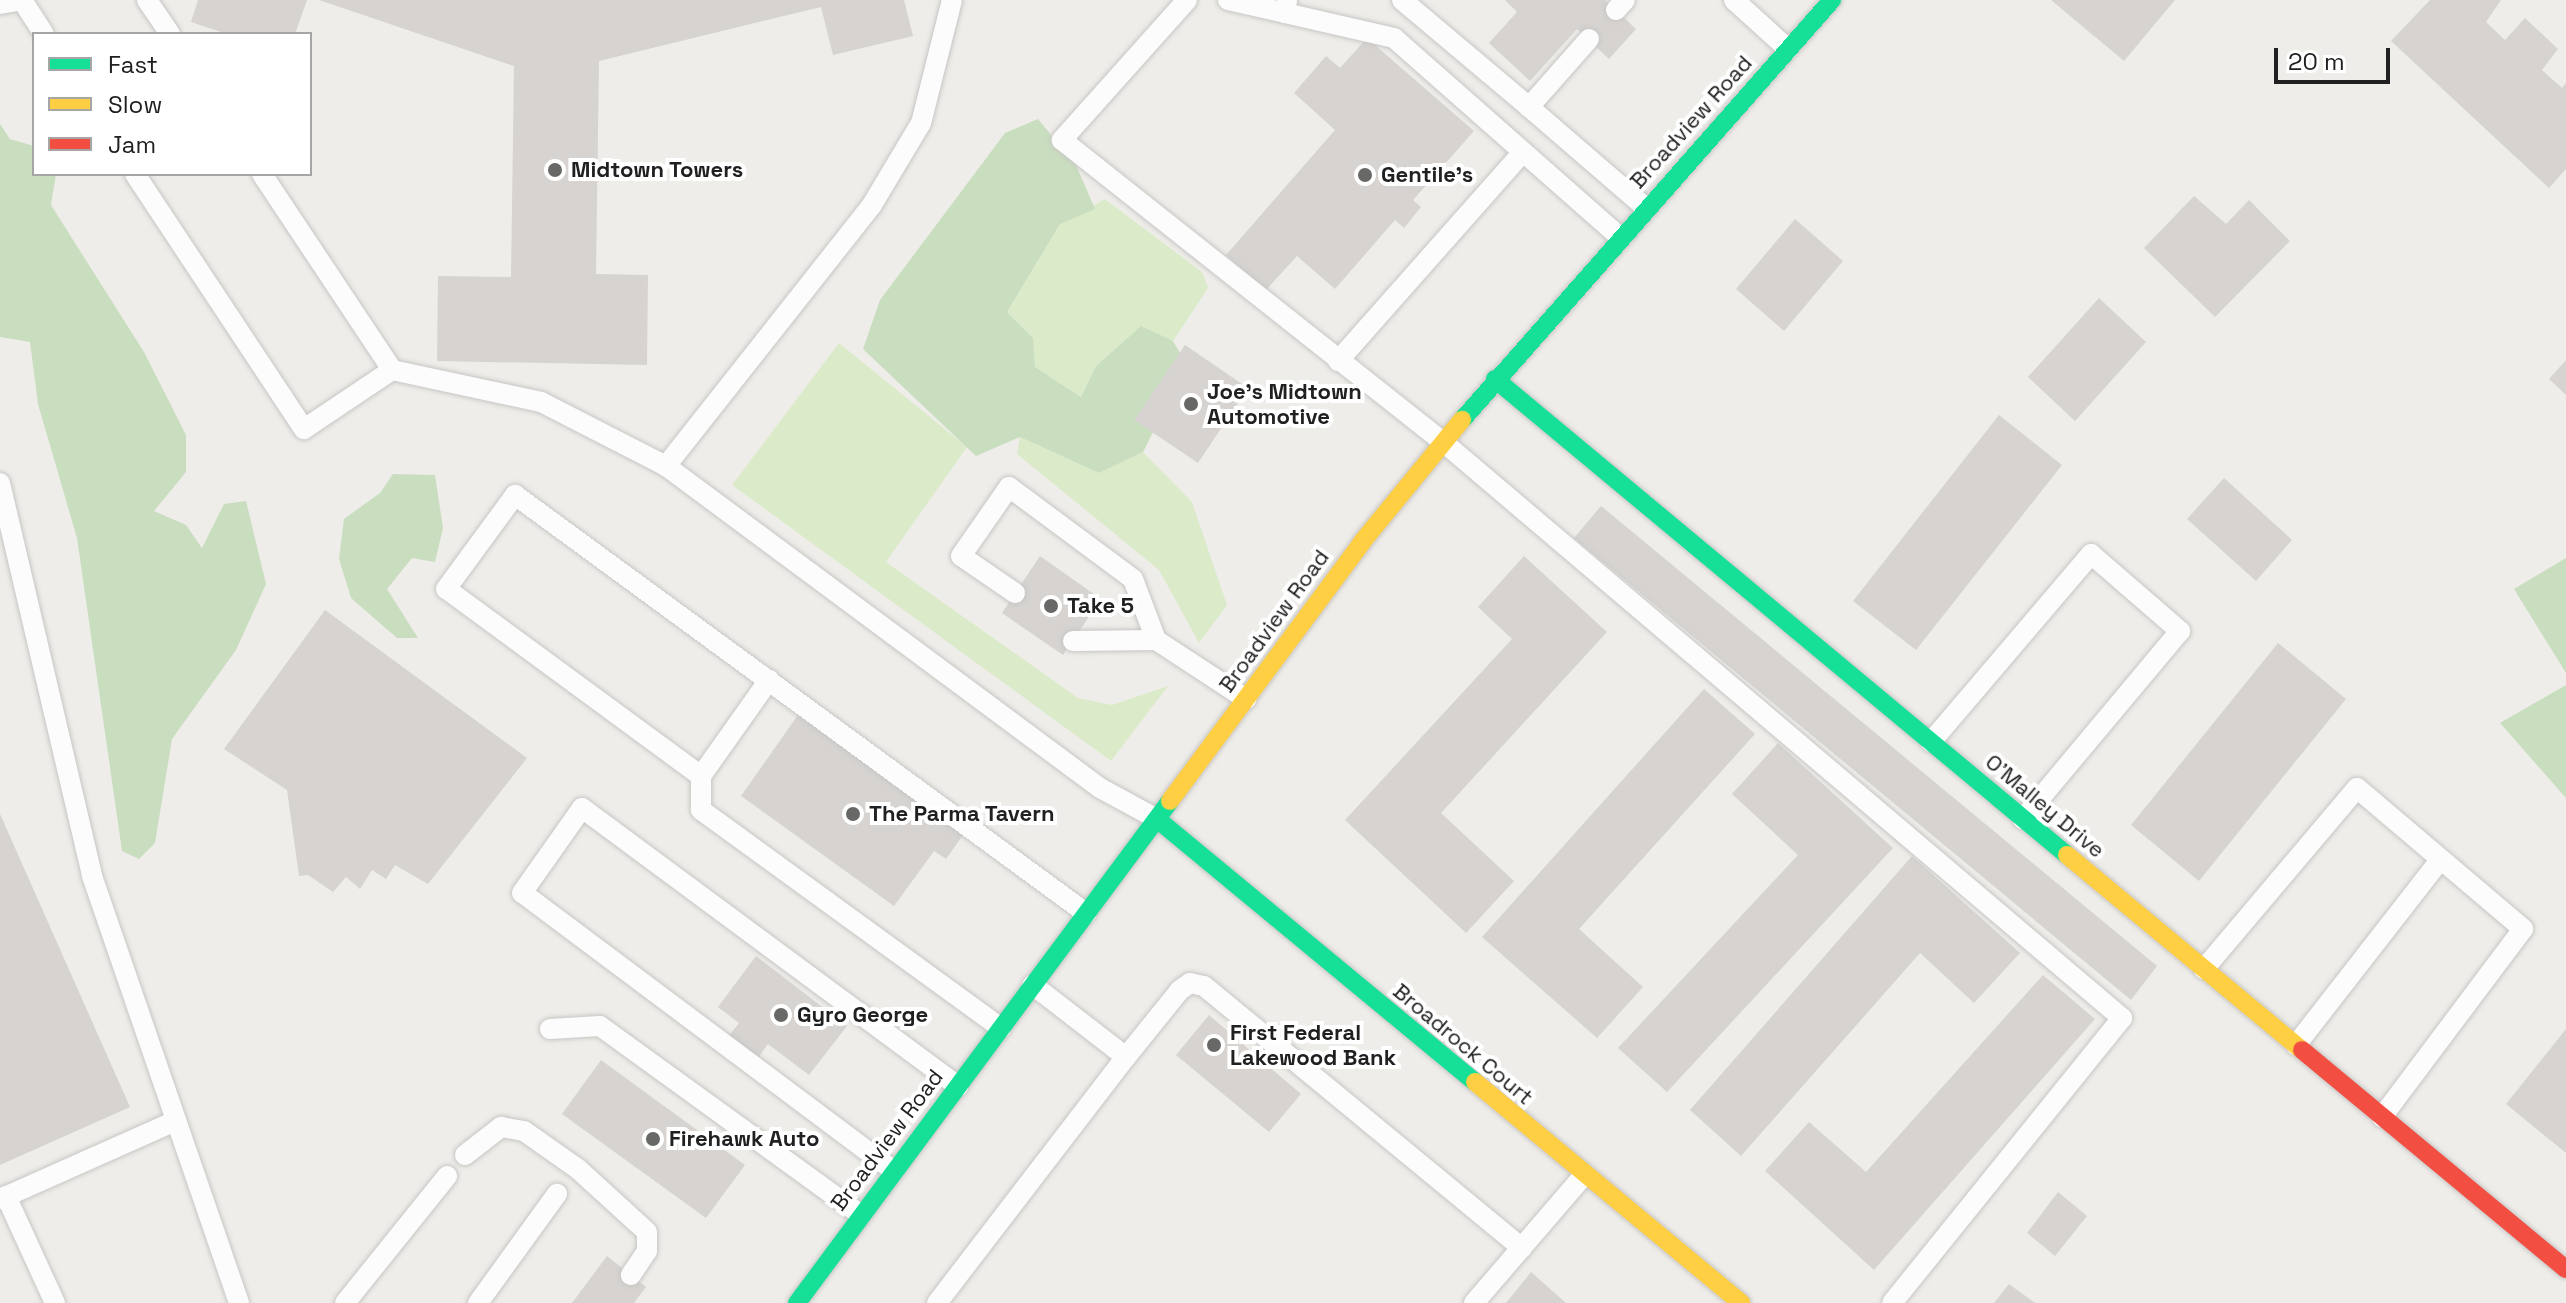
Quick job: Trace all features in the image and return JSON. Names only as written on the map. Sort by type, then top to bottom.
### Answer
[{"type":"street","name":"Broadview Road","points":[[797,1303],[1442,441],[1832,0]]},
{"type":"street","name":"O'Malley Drive","points":[[1495,379],[2566,1269]]},
{"type":"street","name":"Broadrock Court","points":[[1157,819],[1741,1303]]},
{"type":"lane","points":[[0,4],[22,0],[43,32]]},
{"type":"lane","points":[[147,0],[169,32]]},
{"type":"lane","points":[[666,466],[872,205],[921,123],[952,0]]},
{"type":"lane","points":[[1187,0],[1062,140],[1442,441],[2122,1018],[1892,1303]]},
{"type":"lane","points":[[1228,0],[1286,6],[1370,28],[1394,38],[1620,237]]},
{"type":"lane","points":[[1402,0],[1646,208]]},
{"type":"lane","points":[[1734,0],[1788,49]]},
{"type":"lane","points":[[1529,107],[1589,39]]},
{"type":"lane","points":[[1338,361],[1523,152]]},
{"type":"lane","points":[[136,176],[304,429],[392,370]]},
{"type":"lane","points":[[263,176],[392,370],[541,402],[666,466],[1100,788],[1157,819]]},
{"type":"lane","points":[[0,483],[92,876],[239,1303]]},
{"type":"lane","points":[[1015,593],[961,556],[1009,487],[1133,579],[1156,640]]},
{"type":"lane","points":[[701,776],[446,589],[515,495],[1086,913]]},
{"type":"lane","points":[[1931,742],[2091,554],[2180,631],[2023,819]]},
{"type":"lane","points":[[1073,641],[1156,640],[1246,699]]},
{"type":"lane","points":[[769,680],[701,776],[701,810],[1001,1028]]},
{"type":"lane","points":[[2204,969],[2357,788],[2523,929],[2382,1117]]},
{"type":"lane","points":[[894,1171],[522,893],[582,808],[958,1086]]},
{"type":"lane","points":[[2296,1045],[2440,860]]},
{"type":"lane","points":[[937,1303],[1126,1057],[1180,990],[1190,983],[1204,986],[1522,1248]]},
{"type":"lane","points":[[1033,985],[1126,1057]]},
{"type":"lane","points":[[550,1029],[600,1026],[861,1215]]},
{"type":"lane","points":[[55,1303],[3,1197],[175,1121]]},
{"type":"lane","points":[[465,1155],[501,1127],[524,1131],[578,1169],[647,1232],[647,1251],[631,1275]]},
{"type":"lane","points":[[1474,1303],[1584,1175]]},
{"type":"lane","points":[[345,1303],[447,1176]]},
{"type":"lane","points":[[478,1303],[557,1194]]},
{"type":"green space","points":[[1038,119],[1076,165],[1095,209],[1060,224],[1007,312],[1033,338],[1035,367],[1081,397],[1096,366],[1141,326],[1173,341],[1187,365],[1143,452],[1099,473],[1020,437],[976,456],[863,349],[880,300],[1005,133]]},
{"type":"green space","points":[[0,124],[10,139],[32,145],[32,176],[56,176],[51,205],[144,352],[186,435],[186,472],[154,511],[186,525],[202,548],[224,504],[246,501],[266,584],[236,650],[172,739],[155,843],[139,859],[122,851],[77,538],[38,404],[30,342],[0,337]]},
{"type":"green space","points":[[1105,199],[1202,272],[1208,288],[1173,341],[1140,327],[1096,366],[1081,397],[1035,367],[1033,338],[1007,312],[1060,224]]},
{"type":"green space","points":[[839,343],[967,447],[886,562],[1078,698],[1112,705],[1168,686],[1111,761],[732,485]]},
{"type":"green space","points":[[1020,437],[1099,473],[1143,452],[1192,502],[1227,605],[1199,643],[1159,570],[1017,454]]},
{"type":"green space","points":[[393,474],[435,475],[443,528],[435,562],[412,558],[387,589],[418,638],[397,638],[351,598],[339,559],[344,519],[380,493]]},
{"type":"green space","points":[[2566,558],[2566,673],[2514,589]]},
{"type":"green space","points":[[2566,685],[2566,798],[2500,723]]},
{"type":"building","points":[[198,0],[307,0],[296,32],[221,32],[191,22]]},
{"type":"building","name":"Midtown Towers","points":[[319,0],[904,0],[913,36],[833,55],[821,7],[599,61],[596,274],[648,275],[647,365],[437,361],[438,276],[511,277],[514,66]]},
{"type":"building","points":[[1505,0],[1605,0],[1636,29],[1609,59],[1577,29],[1530,81],[1489,43],[1517,12]]},
{"type":"building","points":[[2051,0],[2175,0],[2124,61]]},
{"type":"building","points":[[2430,0],[2501,0],[2486,22],[2505,40],[2525,18],[2558,49],[2542,70],[2562,88],[2566,83],[2566,169],[2549,188],[2391,41]]},
{"type":"building","name":"Gentile's","points":[[1367,38],[1474,131],[1413,200],[1421,207],[1404,228],[1395,220],[1335,289],[1297,256],[1266,290],[1226,255],[1335,130],[1294,93],[1326,56],[1340,68]]},
{"type":"building","points":[[2194,196],[2226,224],[2249,200],[2290,241],[2215,317],[2144,248]]},
{"type":"building","points":[[1795,219],[1843,261],[1784,331],[1736,289]]},
{"type":"building","points":[[2099,298],[2146,342],[2075,421],[2028,377]]},
{"type":"building","name":"Joe's Midtown Automotive","points":[[1185,345],[1248,388],[1198,463],[1134,420]]},
{"type":"building","points":[[2566,360],[2566,395],[2549,379]]},
{"type":"building","points":[[1999,415],[2062,465],[1916,650],[1853,601]]},
{"type":"building","points":[[2224,478],[2292,540],[2256,581],[2187,519]]},
{"type":"building","points":[[1601,506],[2157,966],[2131,1000],[1574,538]]},
{"type":"building","name":"Take 5","points":[[1040,556],[1101,599],[1063,655],[1002,613]]},
{"type":"building","points":[[1524,556],[1607,632],[1441,813],[1514,881],[1466,933],[1345,820],[1512,639],[1478,607]]},
{"type":"building","points":[[325,610],[527,758],[428,884],[395,865],[386,879],[372,870],[360,889],[346,877],[333,892],[308,875],[299,876],[287,790],[224,749]]},
{"type":"building","points":[[2278,643],[2346,699],[2199,881],[2131,825]]},
{"type":"building","points":[[1704,689],[1755,734],[1579,929],[1643,987],[1597,1038],[1482,937]]},
{"type":"building","name":"The Parma Tavern","points":[[798,715],[966,831],[946,859],[934,851],[894,906],[741,796]]},
{"type":"building","points":[[1778,743],[1893,848],[1667,1092],[1618,1048],[1798,855],[1732,794]]},
{"type":"building","points":[[0,814],[130,1107],[0,1165]]},
{"type":"building","points":[[1912,856],[2020,953],[1974,1003],[1920,953],[1741,1156],[1690,1110]]},
{"type":"building","name":"Gyro George","points":[[756,956],[847,1026],[809,1075],[768,1044],[757,1059],[728,1037],[739,1023],[718,1007]]},
{"type":"building","points":[[2043,975],[2095,1019],[1874,1270],[1765,1171],[1809,1122],[1866,1172]]},
{"type":"building","points":[[1209,1015],[1301,1094],[1269,1132],[1176,1055]]},
{"type":"building","points":[[2566,1029],[2566,1153],[2506,1104]]},
{"type":"building","name":"Firehawk Auto","points":[[601,1060],[745,1165],[706,1218],[562,1114]]},
{"type":"building","points":[[2058,1192],[2087,1216],[2055,1256],[2027,1233]]},
{"type":"building","points":[[607,1256],[646,1287],[634,1303],[572,1303]]},
{"type":"building","points":[[1531,1272],[1566,1303],[1506,1303]]},
{"type":"building","points":[[2009,1284],[2035,1303],[1994,1303]]},
{"type":"traffic: fast","points":[[1462,420],[1832,0]]},
{"type":"traffic: fast","points":[[1495,379],[2067,855]]},
{"type":"traffic: fast","points":[[797,1303],[1170,801]]},
{"type":"traffic: fast","points":[[1157,819],[1475,1082]]},
{"type":"traffic: slow","points":[[1170,801],[1362,542],[1462,420]]},
{"type":"traffic: slow","points":[[2067,855],[2302,1050]]},
{"type":"traffic: slow","points":[[1475,1082],[1741,1303]]},
{"type":"traffic: jam","points":[[2302,1050],[2566,1269]]},
{"type":"place","name":"Midtown Towers","points":[[555,170]]},
{"type":"place","name":"Gentile's","points":[[1365,175]]},
{"type":"place","name":"Joe's Midtown Automotive","points":[[1191,404]]},
{"type":"place","name":"Take 5","points":[[1051,606]]},
{"type":"place","name":"The Parma Tavern","points":[[853,814]]},
{"type":"place","name":"Gyro George","points":[[781,1015]]},
{"type":"place","name":"First Federal Lakewood Bank","points":[[1214,1045]]},
{"type":"place","name":"Firehawk Auto","points":[[653,1139]]}]
